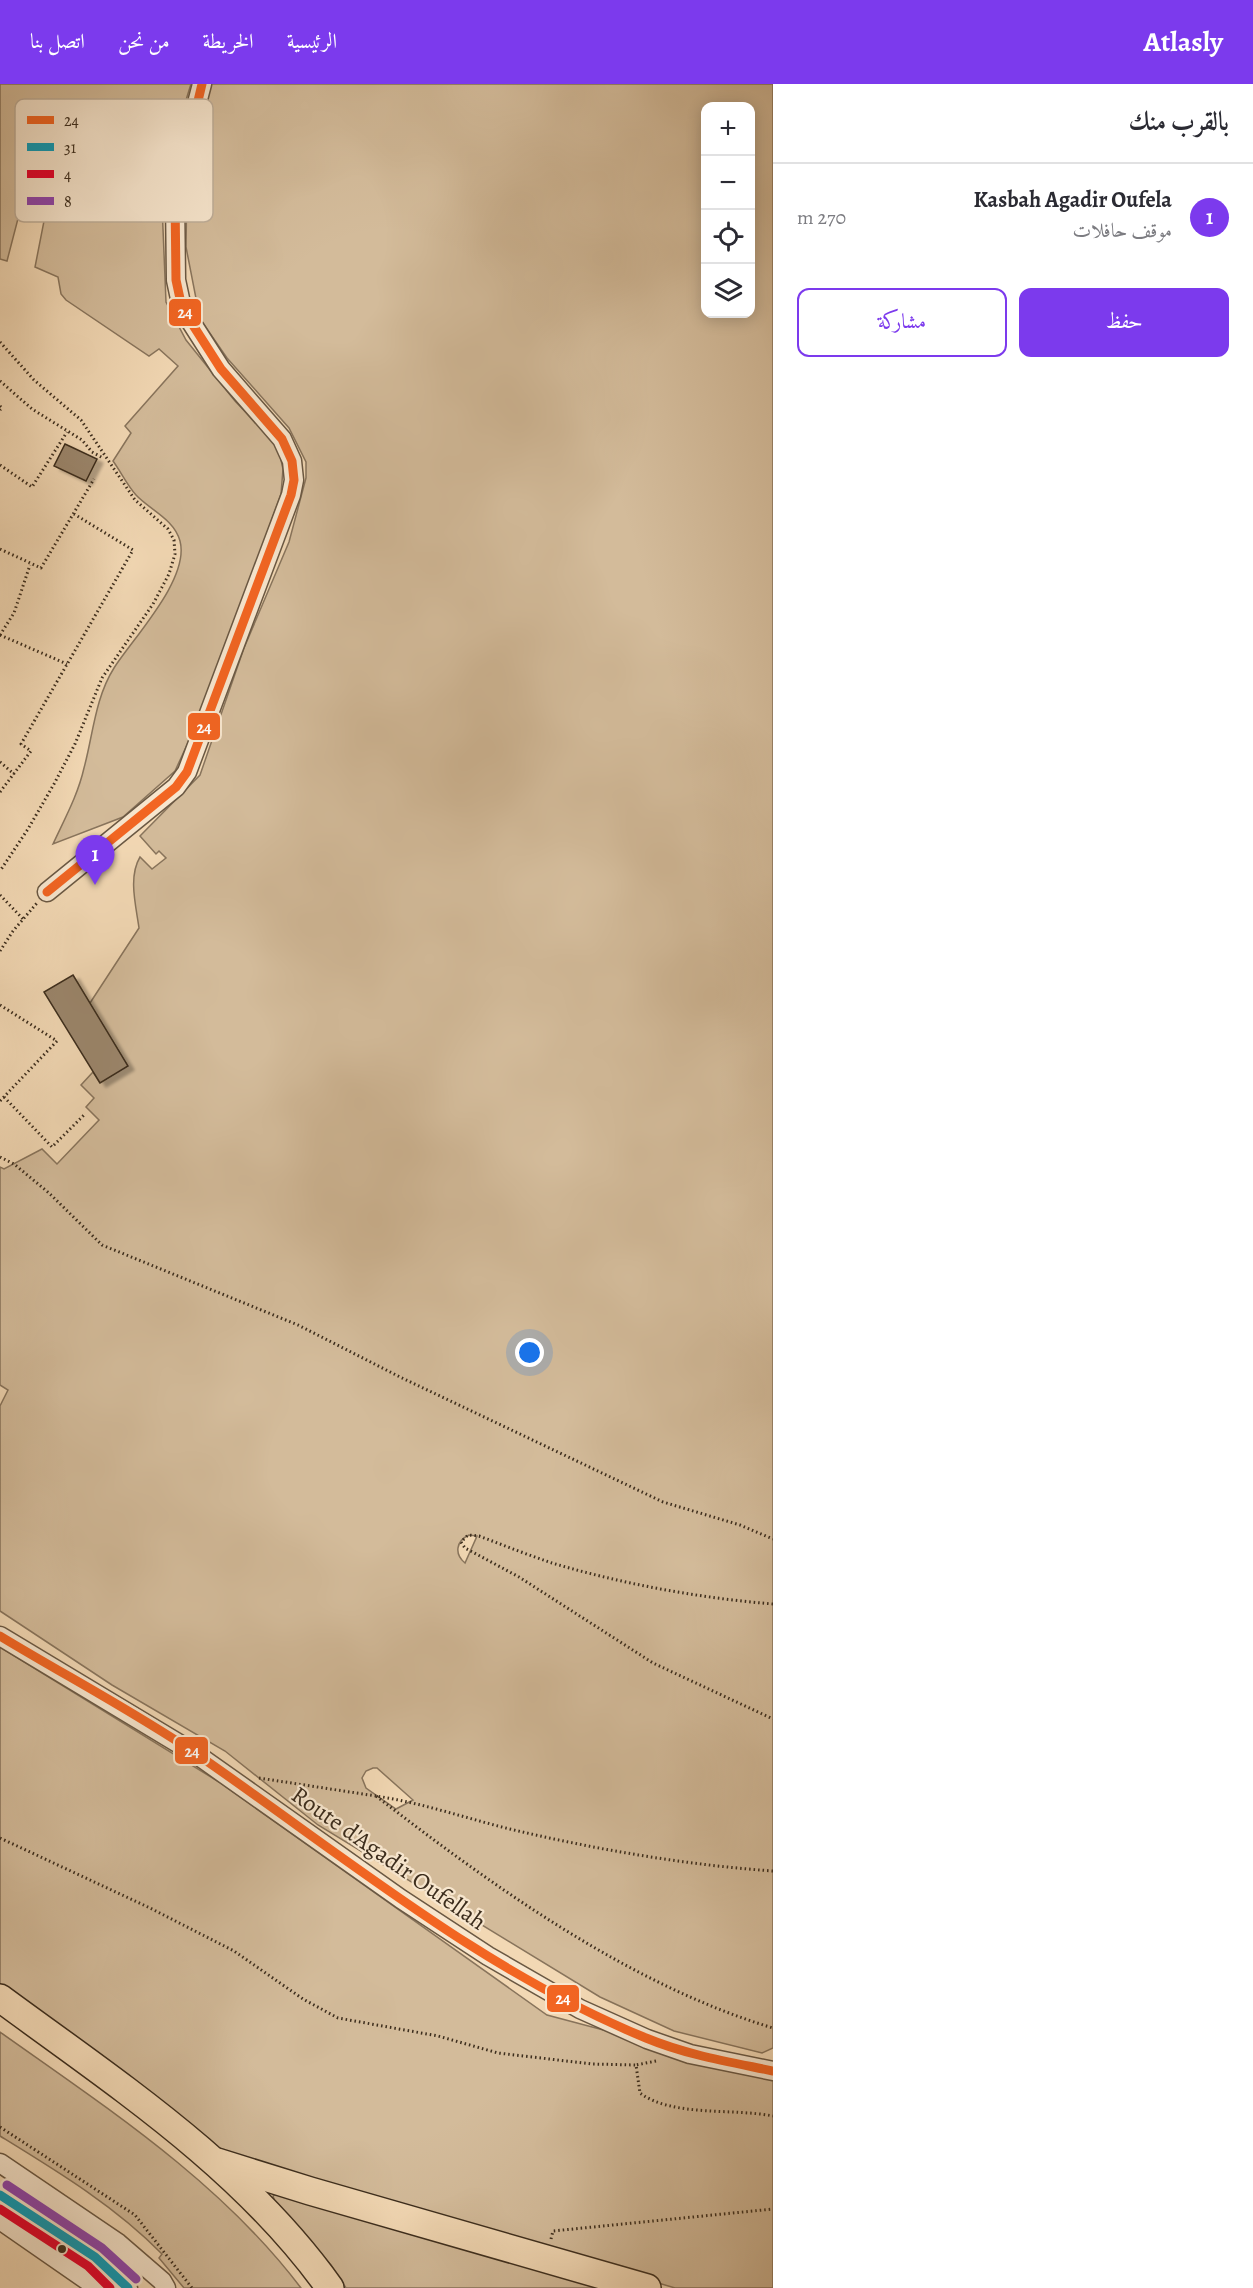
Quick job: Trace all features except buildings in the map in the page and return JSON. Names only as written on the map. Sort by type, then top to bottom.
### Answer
[{"type":"highway","points":[[0,1998],[217,2162],[288,2234],[330,2288]]},
{"type":"highway","points":[[0,2019],[166,2138],[205,2171],[243,2206],[315,2288]]},
{"type":"highway","points":[[217,2162],[310,2192],[647,2288]]},
{"type":"street","points":[[198,99],[202,84]]},
{"type":"street","points":[[47,892],[182,782],[192,761],[291,495],[294,480],[292,461],[282,439],[221,369],[182,308],[176,280],[175,222]]},
{"type":"street","name":"Route d'Agadir Oufellah","points":[[0,1636],[229,1776],[401,1899],[488,1956],[580,2009],[647,2039],[690,2054],[773,2071]]},
{"type":"street","points":[[0,2163],[118,2243],[162,2281],[166,2288]]},
{"type":"street","points":[[0,2195],[95,2258],[128,2288]]},
{"type":"street","points":[[0,2220],[98,2288]]},
{"type":"path","points":[[0,342],[34,380],[81,420],[135,500],[168,529],[174,540],[175,554],[169,574],[153,604],[102,678],[75,744],[54,784],[0,871]]},
{"type":"path","points":[[0,381],[32,409],[82,440],[92,452],[106,459]]},
{"type":"path","points":[[0,465],[32,487],[67,432]]},
{"type":"path","points":[[0,549],[30,565],[41,568],[94,479]]},
{"type":"path","points":[[0,792],[31,751],[21,744],[134,550],[74,514]]},
{"type":"path","points":[[30,565],[14,613],[0,635],[67,664]]},
{"type":"path","points":[[0,762],[14,774]]},
{"type":"path","points":[[0,951],[23,919],[47,892]]},
{"type":"path","points":[[0,895],[23,919]]},
{"type":"path","points":[[0,1005],[57,1041],[0,1101]]},
{"type":"path","points":[[4,1097],[52,1146],[84,1115]]},
{"type":"path","points":[[0,1157],[14,1164],[49,1193],[102,1245],[298,1325],[400,1377],[663,1502],[740,1525],[773,1539]]},
{"type":"path","points":[[773,1604],[687,1593],[616,1579],[552,1563],[479,1536],[468,1535],[461,1542],[465,1548],[519,1577],[653,1663],[773,1719]]},
{"type":"path","points":[[229,1776],[276,1779],[404,1800],[515,1830],[684,1862],[773,1871]]},
{"type":"path","points":[[376,1796],[484,1875],[573,1934],[668,1989],[725,2014],[773,2028]]},
{"type":"path","points":[[0,1838],[150,1908],[234,1951],[303,1999],[338,2018],[438,2036],[498,2053],[592,2064],[636,2065],[658,2060]]},
{"type":"path","points":[[636,2065],[640,2093],[656,2103],[686,2109],[724,2109],[773,2116]]},
{"type":"path","points":[[0,2127],[135,2215],[192,2288]]},
{"type":"path","points":[[544,2257],[554,2231],[773,2209]]},
{"type":"shaded area","points":[[0,84],[191,84],[186,99],[15,99],[15,222],[17,222],[7,261],[0,259]]},
{"type":"shaded area","points":[[211,84],[773,84],[773,2048],[762,2053],[674,2031],[600,1997],[318,1825],[225,1751],[112,1685],[0,1611],[0,1406],[8,1390],[0,1385],[0,1167],[4,1169],[42,1149],[57,1164],[99,1120],[86,1107],[94,1098],[81,1085],[93,1072],[100,1083],[90,1003],[139,928],[134,873],[140,857],[152,869],[166,858],[159,851],[156,854],[140,836],[200,775],[244,648],[289,542],[306,478],[306,462],[289,428],[227,358],[200,319],[186,247],[186,222],[213,222],[213,99],[207,99]],"holes":[[[469,1535],[477,1536],[465,1563],[459,1556],[459,1544]],[[377,1768],[413,1800],[396,1809],[366,1788],[362,1778],[366,1771]]]},
{"type":"shaded area","points":[[44,222],[163,222],[166,302],[186,340],[235,401],[278,446],[283,469],[281,494],[205,706],[175,771],[123,817],[53,844],[78,788],[99,704],[108,680],[169,590],[177,573],[181,556],[177,533],[167,521],[136,495],[113,461],[131,433],[125,426],[178,366],[159,349],[149,356],[66,300],[61,294],[58,277],[35,267]]},
{"type":"shaded area","points":[[0,1647],[219,1782],[547,2015],[773,2075],[773,2288],[675,2288],[218,2152],[0,1989]]},
{"type":"shaded area","points":[[0,2032],[121,2118],[199,2180],[269,2250],[301,2288],[184,2288],[159,2258],[162,2254],[125,2220],[64,2176],[0,2136]]},
{"type":"shaded area","points":[[276,2194],[603,2288],[346,2288],[331,2265],[275,2202],[273,2196]]},
{"type":"transit line","name":"24","points":[[198,99],[202,84]]},
{"type":"transit line","name":"24","points":[[47,892],[176,787],[187,772],[291,495],[294,480],[292,461],[282,439],[221,369],[182,308],[176,280],[175,222]]},
{"type":"transit line","name":"24","points":[[0,1636],[174,1739],[415,1909],[527,1980],[586,2011],[661,2044],[709,2058],[773,2071]]},
{"type":"transit line","name":"8","points":[[7,2185],[102,2248],[136,2279]]},
{"type":"transit line","name":"31","points":[[0,2195],[95,2257],[128,2288]]},
{"type":"transit line","name":"4","points":[[0,2209],[88,2266],[110,2288]]},
{"type":"place","name":"Kasbah Agadir Oufela","points":[[95,885]]}]
